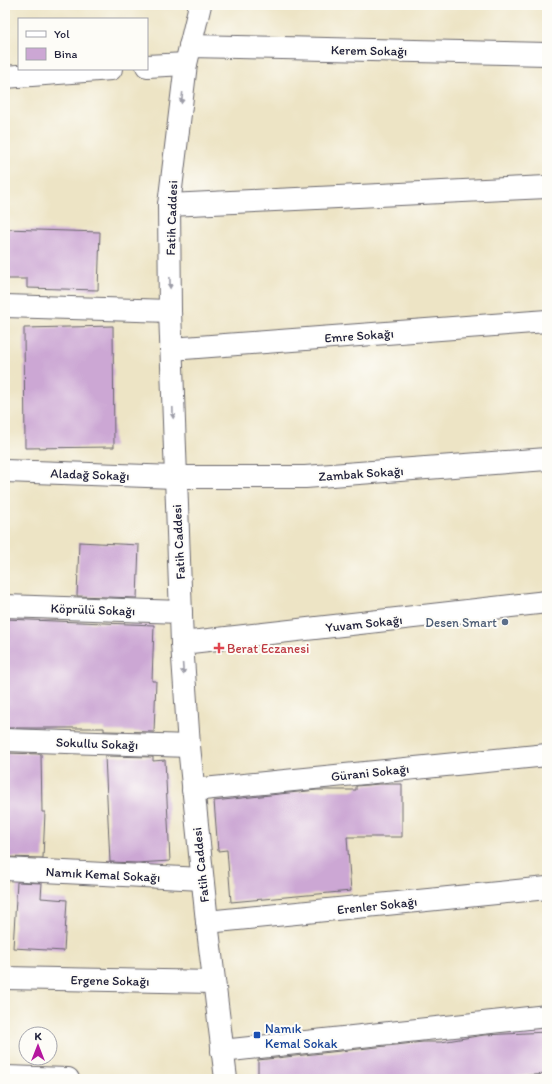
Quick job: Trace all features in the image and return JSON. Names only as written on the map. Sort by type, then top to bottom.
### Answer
[{"type":"street","name":"Fatih Caddesi","points":[[200,5],[188,55],[169,205],[170,312],[182,643],[189,746],[206,922],[226,1079]]},
{"type":"street","name":"Kerem Sokağı","points":[[148,66],[188,55],[547,54]]},
{"type":"street","points":[[5,76],[96,70]]},
{"type":"street","points":[[169,205],[547,188]]},
{"type":"street","points":[[5,306],[170,312]]},
{"type":"street","name":"Emre Sokağı","points":[[171,349],[547,321]]},
{"type":"street","name":"Zambak Sokağı","points":[[175,477],[305,477],[547,459]]},
{"type":"street","name":"Aladağ Sokağı","points":[[5,471],[175,477]]},
{"type":"street","name":"Yuvam Sokağı","points":[[182,643],[547,602]]},
{"type":"street","name":"Köprülü Sokağı","points":[[5,606],[181,612]]},
{"type":"street","name":"Sokullu Sokağı","points":[[5,740],[189,746]]},
{"type":"street","name":"Gürani Sokağı","points":[[193,790],[547,755]]},
{"type":"street","name":"Namık Kemal Sokağı","points":[[5,869],[202,879]]},
{"type":"street","name":"Erenler Sokağı","points":[[206,922],[547,888]]},
{"type":"street","name":"Ergene Sokağı","points":[[5,978],[214,982]]},
{"type":"street","points":[[222,1052],[547,1016]]},
{"type":"street","points":[[5,1077],[68,1079]]},
{"type":"building","points":[[5,229],[100,232],[98,290],[27,288],[27,279],[5,279]]},
{"type":"building","points":[[113,326],[114,447],[25,448],[24,328]]},
{"type":"building","points":[[79,542],[139,545],[137,598],[77,596]]},
{"type":"building","points":[[5,619],[154,625],[152,681],[156,681],[154,732],[104,731],[104,728],[5,728]]},
{"type":"building","points":[[5,753],[41,754],[42,812],[45,812],[43,858],[5,857]]},
{"type":"building","points":[[105,756],[153,757],[153,761],[165,760],[170,861],[137,863],[110,862]]},
{"type":"building","points":[[402,784],[402,837],[347,837],[351,891],[231,902],[227,850],[218,851],[214,801],[317,790],[356,790],[356,786]]},
{"type":"building","points":[[17,882],[42,883],[41,898],[67,900],[64,951],[13,948]]},
{"type":"building","points":[[547,1032],[547,1074],[475,1079],[258,1079],[258,1060],[423,1042],[441,1042],[484,1035]]},
{"type":"place","name":"Desen Smart","points":[[505,622]]},
{"type":"place","name":"Berat Eczanesi","points":[[219,648]]},
{"type":"place","name":"Namık Kemal Sokak","points":[[257,1035]]}]
